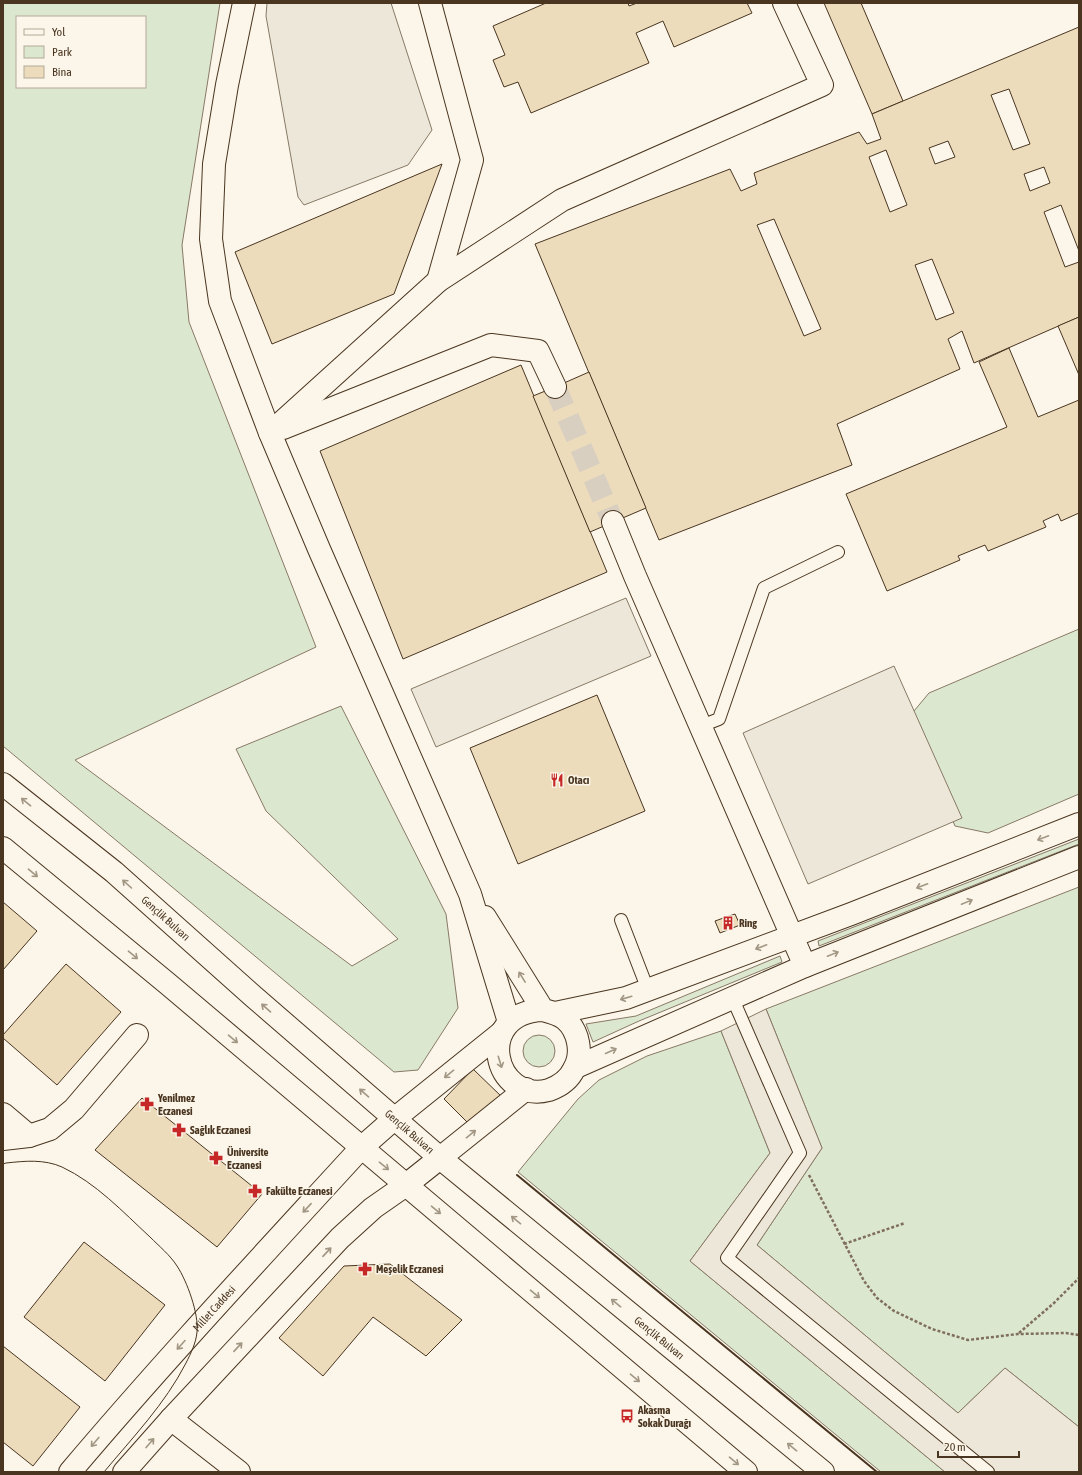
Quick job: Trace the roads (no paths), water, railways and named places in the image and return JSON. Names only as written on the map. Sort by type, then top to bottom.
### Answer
[{"type":"main road","points":[[244,3],[227,85],[214,164],[212,239],[220,301],[270,433],[319,549],[470,894],[505,1028]]},
{"type":"main road","points":[[430,3],[472,160],[438,281]]},
{"type":"main road","points":[[270,433],[438,281],[562,200],[822,84],[784,3]]},
{"type":"main road","points":[[270,433],[491,344],[538,350],[555,387]]},
{"type":"main road","points":[[613,522],[634,576],[805,966]]},
{"type":"main road","name":"Gençlik Bulvarı","points":[[3,784],[114,872],[254,998],[440,1158],[823,1472]]},
{"type":"main road","points":[[470,894],[549,1011],[566,1020],[574,1030],[579,1042],[579,1055],[576,1067],[571,1076],[555,1088],[540,1091],[526,1089],[513,1083],[504,1072],[498,1060],[498,1046],[505,1028],[518,1015],[530,1010],[549,1011],[626,998],[1079,824]]},
{"type":"main road","points":[[3,848],[168,984],[746,1472]]},
{"type":"main road","points":[[576,1067],[805,966],[1079,857]]},
{"type":"main road","name":"Millet Caddesi","points":[[70,1472],[113,1420],[361,1148],[505,1028]]},
{"type":"main road","points":[[3,1139],[29,1136],[50,1129],[74,1109],[137,1035]]},
{"type":"main road","points":[[124,1472],[171,1418],[340,1238],[373,1208],[406,1185],[526,1089]]},
{"type":"main road","points":[[3,1114],[29,1136]]},
{"type":"main road","points":[[171,1418],[239,1472]]},
{"type":"lane","points":[[701,726],[719,719],[764,588],[838,552]]},
{"type":"lane","points":[[621,920],[648,990]]},
{"type":"lane","points":[[732,998],[800,1153],[727,1258],[988,1472]]},
{"type":"tunnel","points":[[555,387],[613,522]]},
{"type":"tram line","points":[[3,1164],[27,1161],[55,1164],[86,1181],[119,1208],[168,1254],[181,1272],[192,1298],[196,1316],[197,1332],[186,1363],[178,1378],[158,1406],[104,1472]]},
{"type":"place","name":"Otacı","points":[[557,780]]},
{"type":"place","name":"Ring","points":[[728,923]]},
{"type":"place","name":"Yenilmez Eczanesi","points":[[147,1104]]},
{"type":"place","name":"Sağlık Eczanesi","points":[[179,1130]]},
{"type":"place","name":"Üniversite Eczanesi","points":[[216,1158]]},
{"type":"place","name":"Fakülte Eczanesi","points":[[255,1191]]},
{"type":"place","name":"Meşelik Eczanesi","points":[[365,1269]]},
{"type":"place","name":"Akasma Sokak Durağı","points":[[627,1416]]}]
